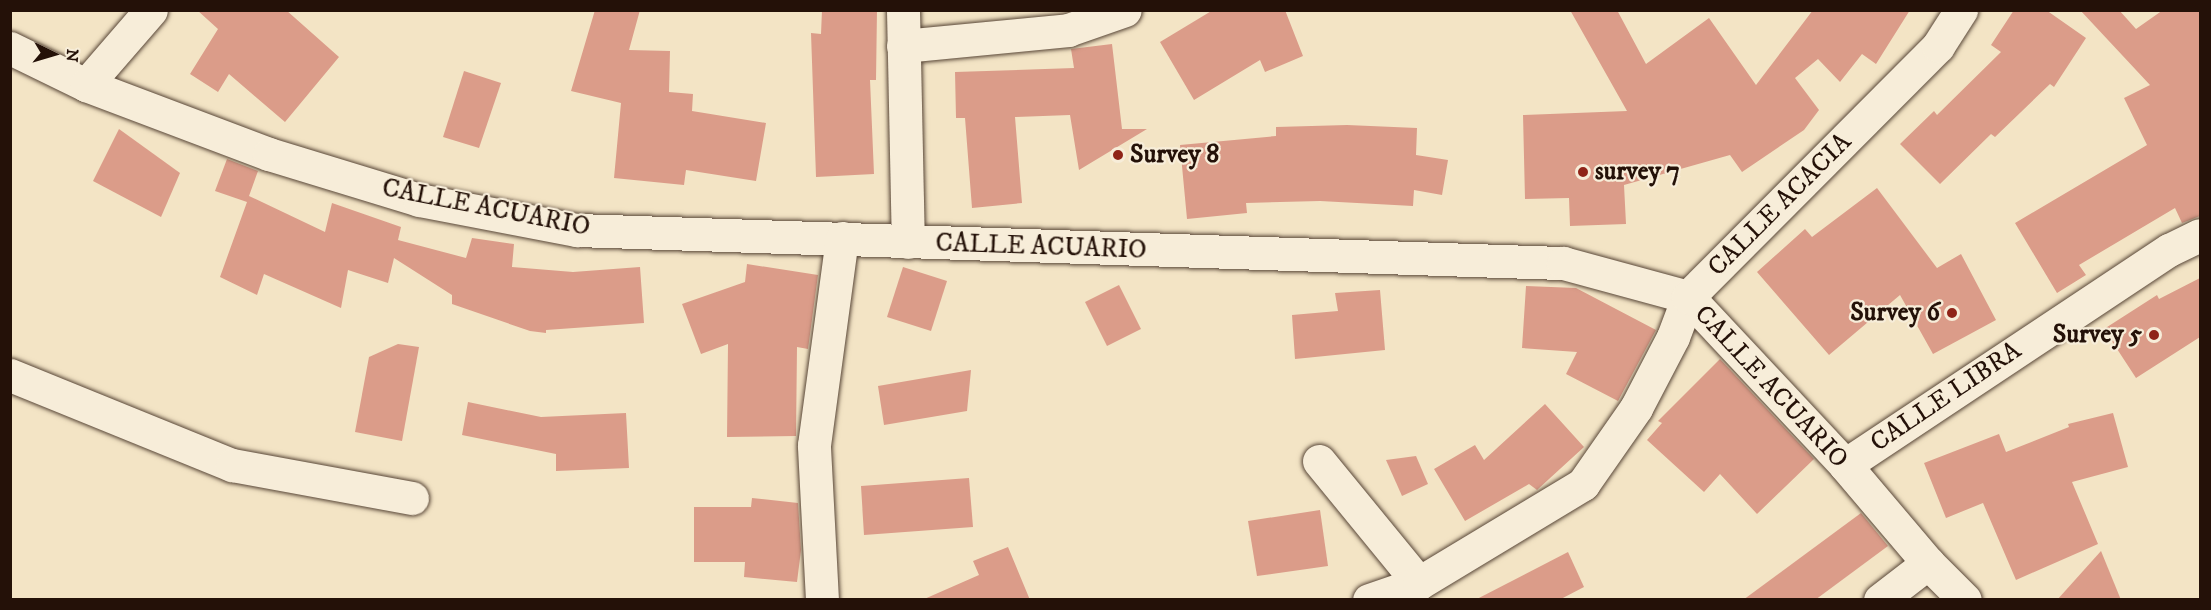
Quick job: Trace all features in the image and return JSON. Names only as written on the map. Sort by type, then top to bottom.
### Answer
[{"type":"street","points":[[86,85],[151,10]]},
{"type":"street","points":[[903,10],[908,242]]},
{"type":"street","points":[[903,46],[1068,30],[1125,10]]},
{"type":"street","name":"CALLE ACACIA","points":[[1369,600],[1419,583],[1583,484],[1636,408],[1673,337],[1688,297],[1938,46],[1961,10]]},
{"type":"street","name":"CALLE ACUARIO","points":[[10,48],[86,85],[269,154],[419,200],[577,230],[1563,263],[1688,297],[1845,465],[1928,563],[1965,600]]},
{"type":"street","name":"CALLE LIBRA","points":[[1845,465],[2169,249],[2200,235]]},
{"type":"street","points":[[822,600],[814,445],[842,238]]},
{"type":"street","points":[[10,375],[232,465],[412,498]]},
{"type":"street","points":[[1319,461],[1419,583]]},
{"type":"street","points":[[1880,600],[1928,563]]},
{"type":"building","points":[[197,10],[286,10],[339,57],[285,122],[229,74],[218,92],[190,74],[218,29]]},
{"type":"building","points":[[595,10],[640,10],[629,50],[670,51],[669,92],[693,94],[692,111],[766,123],[756,181],[686,170],[684,185],[614,178],[621,103],[571,91]]},
{"type":"building","points":[[822,10],[877,10],[876,80],[870,80],[874,174],[816,177],[811,33],[821,34]]},
{"type":"building","points":[[1213,10],[1285,10],[1303,56],[1265,72],[1260,60],[1194,100],[1160,42]]},
{"type":"building","points":[[1570,10],[1617,10],[1646,64],[1709,18],[1756,85],[1813,10],[1910,10],[1876,64],[1862,54],[1840,82],[1818,59],[1795,78],[1819,110],[1804,130],[1742,172],[1730,155],[1624,185],[1626,224],[1570,226],[1569,198],[1525,199],[1523,115],[1627,111]]},
{"type":"building","points":[[2014,10],[2046,10],[2086,38],[2054,87],[2050,84],[1995,137],[1991,134],[1940,184],[1900,144],[1934,111],[1937,115],[2001,52],[1991,45]]},
{"type":"building","points":[[2080,10],[2119,10],[2136,29],[2163,10],[2200,10],[2200,216],[2182,223],[2175,208],[2079,265],[2086,275],[2057,293],[2015,223],[2147,145],[2124,98],[2150,85]]},
{"type":"building","points":[[1112,44],[1122,129],[1147,129],[1079,170],[1070,115],[1015,117],[1022,203],[972,208],[965,118],[956,118],[955,72],[1074,68],[1071,49]]},
{"type":"building","points":[[464,71],[501,83],[479,148],[443,137]]},
{"type":"building","points":[[1347,125],[1417,128],[1416,155],[1448,160],[1442,195],[1414,190],[1413,206],[1320,201],[1246,203],[1247,213],[1187,219],[1180,145],[1276,136],[1276,127]]},
{"type":"building","points":[[119,129],[180,173],[161,217],[93,181]]},
{"type":"building","points":[[227,159],[258,171],[249,196],[325,232],[332,203],[401,227],[398,240],[466,258],[472,238],[514,244],[512,267],[573,272],[640,267],[644,323],[546,330],[546,333],[530,331],[452,304],[452,295],[394,258],[388,283],[348,270],[341,308],[264,274],[257,295],[220,277],[247,202],[215,191]]},
{"type":"building","points":[[1877,188],[1937,268],[1961,254],[1996,320],[1933,354],[1900,295],[1829,355],[1757,272],[1805,229],[1812,237]]},
{"type":"building","points":[[747,264],[818,275],[808,349],[797,347],[796,436],[727,437],[728,344],[701,354],[682,304],[745,282]]},
{"type":"building","points":[[903,267],[947,281],[931,331],[887,317]]},
{"type":"building","points":[[2200,278],[2200,337],[2136,378],[2104,329],[2157,295],[2159,299]]},
{"type":"building","points":[[1119,285],[1141,329],[1107,346],[1085,302]]},
{"type":"building","points":[[1526,286],[1576,288],[1656,330],[1618,401],[1566,374],[1577,352],[1522,348]]},
{"type":"building","points":[[1380,290],[1385,350],[1295,359],[1292,315],[1338,311],[1335,293]]},
{"type":"building","points":[[398,344],[419,347],[402,441],[355,432],[369,357]]},
{"type":"building","points":[[1720,359],[1814,459],[1757,514],[1720,474],[1704,492],[1647,440],[1662,423],[1658,421]]},
{"type":"building","points":[[971,370],[967,411],[884,425],[878,386]]},
{"type":"building","points":[[468,402],[541,417],[626,413],[629,468],[556,471],[556,454],[462,435]]},
{"type":"building","points":[[1545,404],[1584,447],[1537,490],[1529,484],[1465,521],[1434,469],[1475,445],[1484,460]]},
{"type":"building","points":[[2113,413],[2128,467],[2072,482],[2098,544],[2016,580],[1983,503],[1946,518],[1924,463],[1999,434],[2006,452],[2069,427],[2068,424]]},
{"type":"building","points":[[1416,456],[1428,484],[1402,496],[1386,460]]},
{"type":"building","points":[[969,478],[973,527],[864,535],[861,486]]},
{"type":"building","points":[[752,498],[798,503],[801,550],[797,582],[744,577],[745,562],[694,562],[694,507],[751,507]]},
{"type":"building","points":[[1320,510],[1328,566],[1257,576],[1248,521]]},
{"type":"building","points":[[1861,513],[1888,546],[1815,600],[1743,600]]},
{"type":"building","points":[[1008,547],[1030,600],[922,600],[979,575],[973,561]]},
{"type":"building","points":[[2101,551],[2121,600],[2057,600]]},
{"type":"building","points":[[1568,552],[1584,587],[1559,600],[1475,600]]},
{"type":"place","name":"Survey 8","points":[[1118,155]]},
{"type":"place","name":"survey 7","points":[[1583,172]]},
{"type":"place","name":"Survey 6","points":[[1952,313]]},
{"type":"place","name":"Survey 5","points":[[2154,335]]}]
